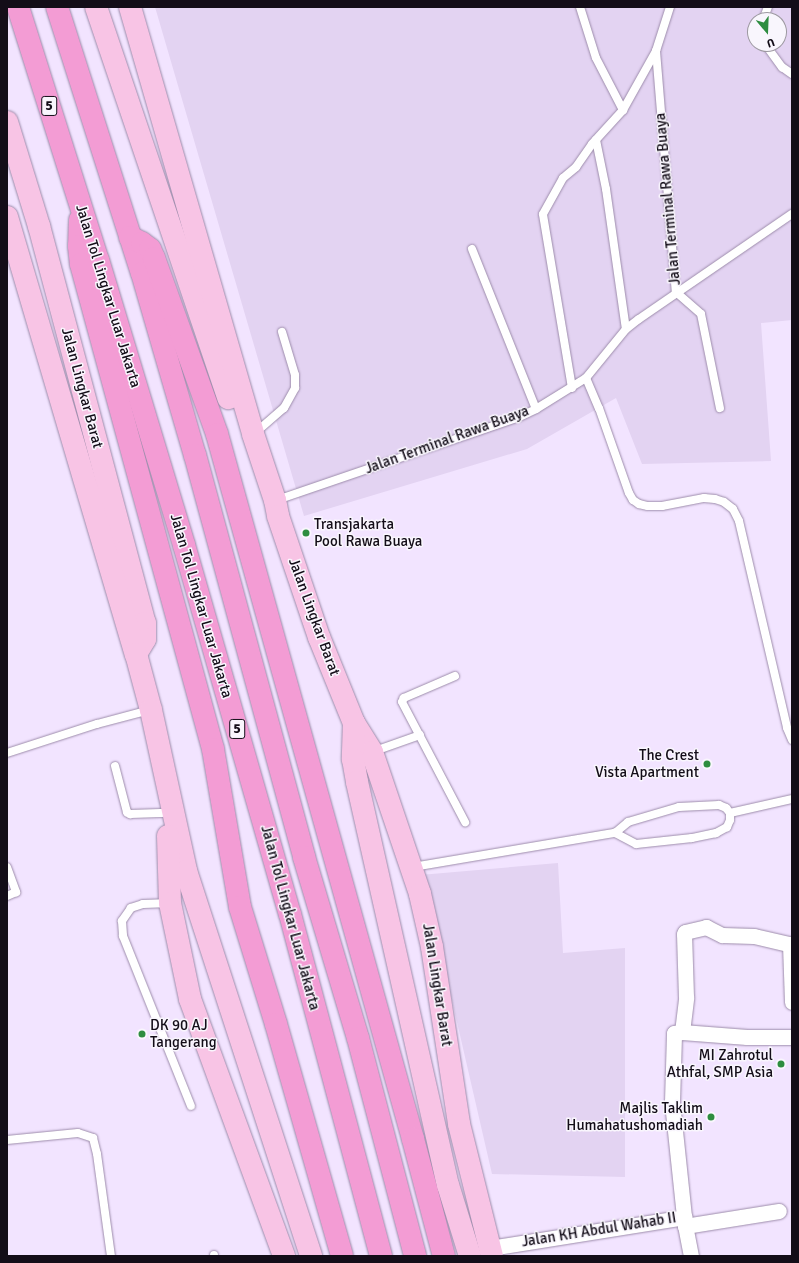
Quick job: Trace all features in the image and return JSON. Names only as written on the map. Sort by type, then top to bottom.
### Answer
[{"type":"highway","name":"Jalan Tol Lingkar Luar Jakarta","points":[[18,7],[81,205],[234,715],[290,914],[382,1256]]},
{"type":"highway","name":"Jalan Tol Lingkar Luar Jakarta","points":[[57,7],[130,237],[195,455],[304,857],[358,1038],[415,1256]]},
{"type":"highway","points":[[81,205],[79,246],[81,264],[213,749],[240,907],[276,1024],[342,1256]]},
{"type":"highway","points":[[130,237],[150,249],[154,258],[217,434],[409,1124],[444,1256]]},
{"type":"main road","name":"Jalan Lingkar Barat","points":[[96,7],[252,470],[268,501],[276,506]]},
{"type":"main road","name":"Jalan Lingkar Barat","points":[[130,7],[253,434],[319,637],[354,723],[362,756],[448,1185],[484,1253]]},
{"type":"main road","name":"Jalan Lingkar Barat","points":[[7,122],[39,226],[145,623],[145,639],[139,649]]},
{"type":"main road","name":"Jalan Lingkar Barat","points":[[7,217],[139,649],[168,805],[186,871],[311,1256]]},
{"type":"main road","name":"Jalan Lingkar Barat","points":[[362,756],[411,867],[428,926],[459,1124],[484,1253]]},
{"type":"main road","name":"Jalan Lingkar Barat","points":[[168,805],[167,844],[170,904],[190,999],[284,1256]]},
{"type":"street","points":[[682,1032],[686,997],[684,934],[686,932],[706,927],[722,935],[754,936],[791,944],[792,1002]]},
{"type":"street","points":[[691,1256],[685,1221],[672,1102],[674,1033],[682,1032],[747,1037],[792,1036]]},
{"type":"street","name":"Jalan KH Abdul Wahab II","points":[[484,1253],[685,1221],[779,1211]]},
{"type":"lane","points":[[580,7],[596,58],[623,110]]},
{"type":"lane","name":"Jalan Terminal Rawa Buaya","points":[[276,506],[517,418],[536,409],[586,378],[626,329],[676,292],[656,51],[670,7]]},
{"type":"lane","points":[[572,388],[542,214],[563,178],[576,167],[596,140],[623,110],[656,51]]},
{"type":"lane","points":[[771,52],[782,67],[792,74]]},
{"type":"lane","points":[[596,140],[606,189],[626,329]]},
{"type":"lane","points":[[720,408],[701,314],[676,292],[792,214]]},
{"type":"lane","points":[[472,249],[536,409]]},
{"type":"lane","points":[[253,434],[284,408],[295,388],[295,375],[282,332]]},
{"type":"lane","points":[[586,378],[599,408],[629,493],[633,500],[639,504],[648,506],[662,506],[704,498],[724,502],[733,509],[739,521],[787,728],[792,740]]},
{"type":"lane","points":[[455,676],[404,698],[402,702],[465,822]]},
{"type":"lane","points":[[7,753],[112,720],[150,710]]},
{"type":"lane","points":[[362,756],[420,735]]},
{"type":"lane","points":[[115,766],[127,812],[130,814],[168,805]]},
{"type":"lane","points":[[730,813],[792,799]]},
{"type":"lane","points":[[411,867],[615,833],[628,822],[679,808],[719,805],[726,808],[730,813],[730,820],[727,827],[716,833],[692,838],[636,844],[615,833]]},
{"type":"lane","points":[[7,867],[16,892],[7,896]]},
{"type":"lane","points":[[170,904],[143,904],[131,908],[122,921],[123,936],[191,1106]]},
{"type":"lane","points":[[7,1140],[78,1133],[93,1138],[97,1154],[111,1256]]},
{"type":"shaded area","points":[[155,7],[792,7],[792,320],[761,323],[771,461],[642,464],[616,398],[527,449],[304,516]]},
{"type":"shaded area","points":[[558,863],[563,953],[625,948],[625,1177],[492,1174],[430,905],[420,875]]},
{"type":"place","name":"Transjakarta Pool Rawa Buaya","points":[[306,533]]},
{"type":"place","name":"The Crest Vista Apartment","points":[[707,764]]},
{"type":"place","name":"DK 90 AJ Tangerang","points":[[142,1034]]},
{"type":"place","name":"MI Zahrotul Athfal, SMP Asia","points":[[781,1064]]},
{"type":"place","name":"Majlis Taklim Humahatushomadiah","points":[[711,1117]]}]
